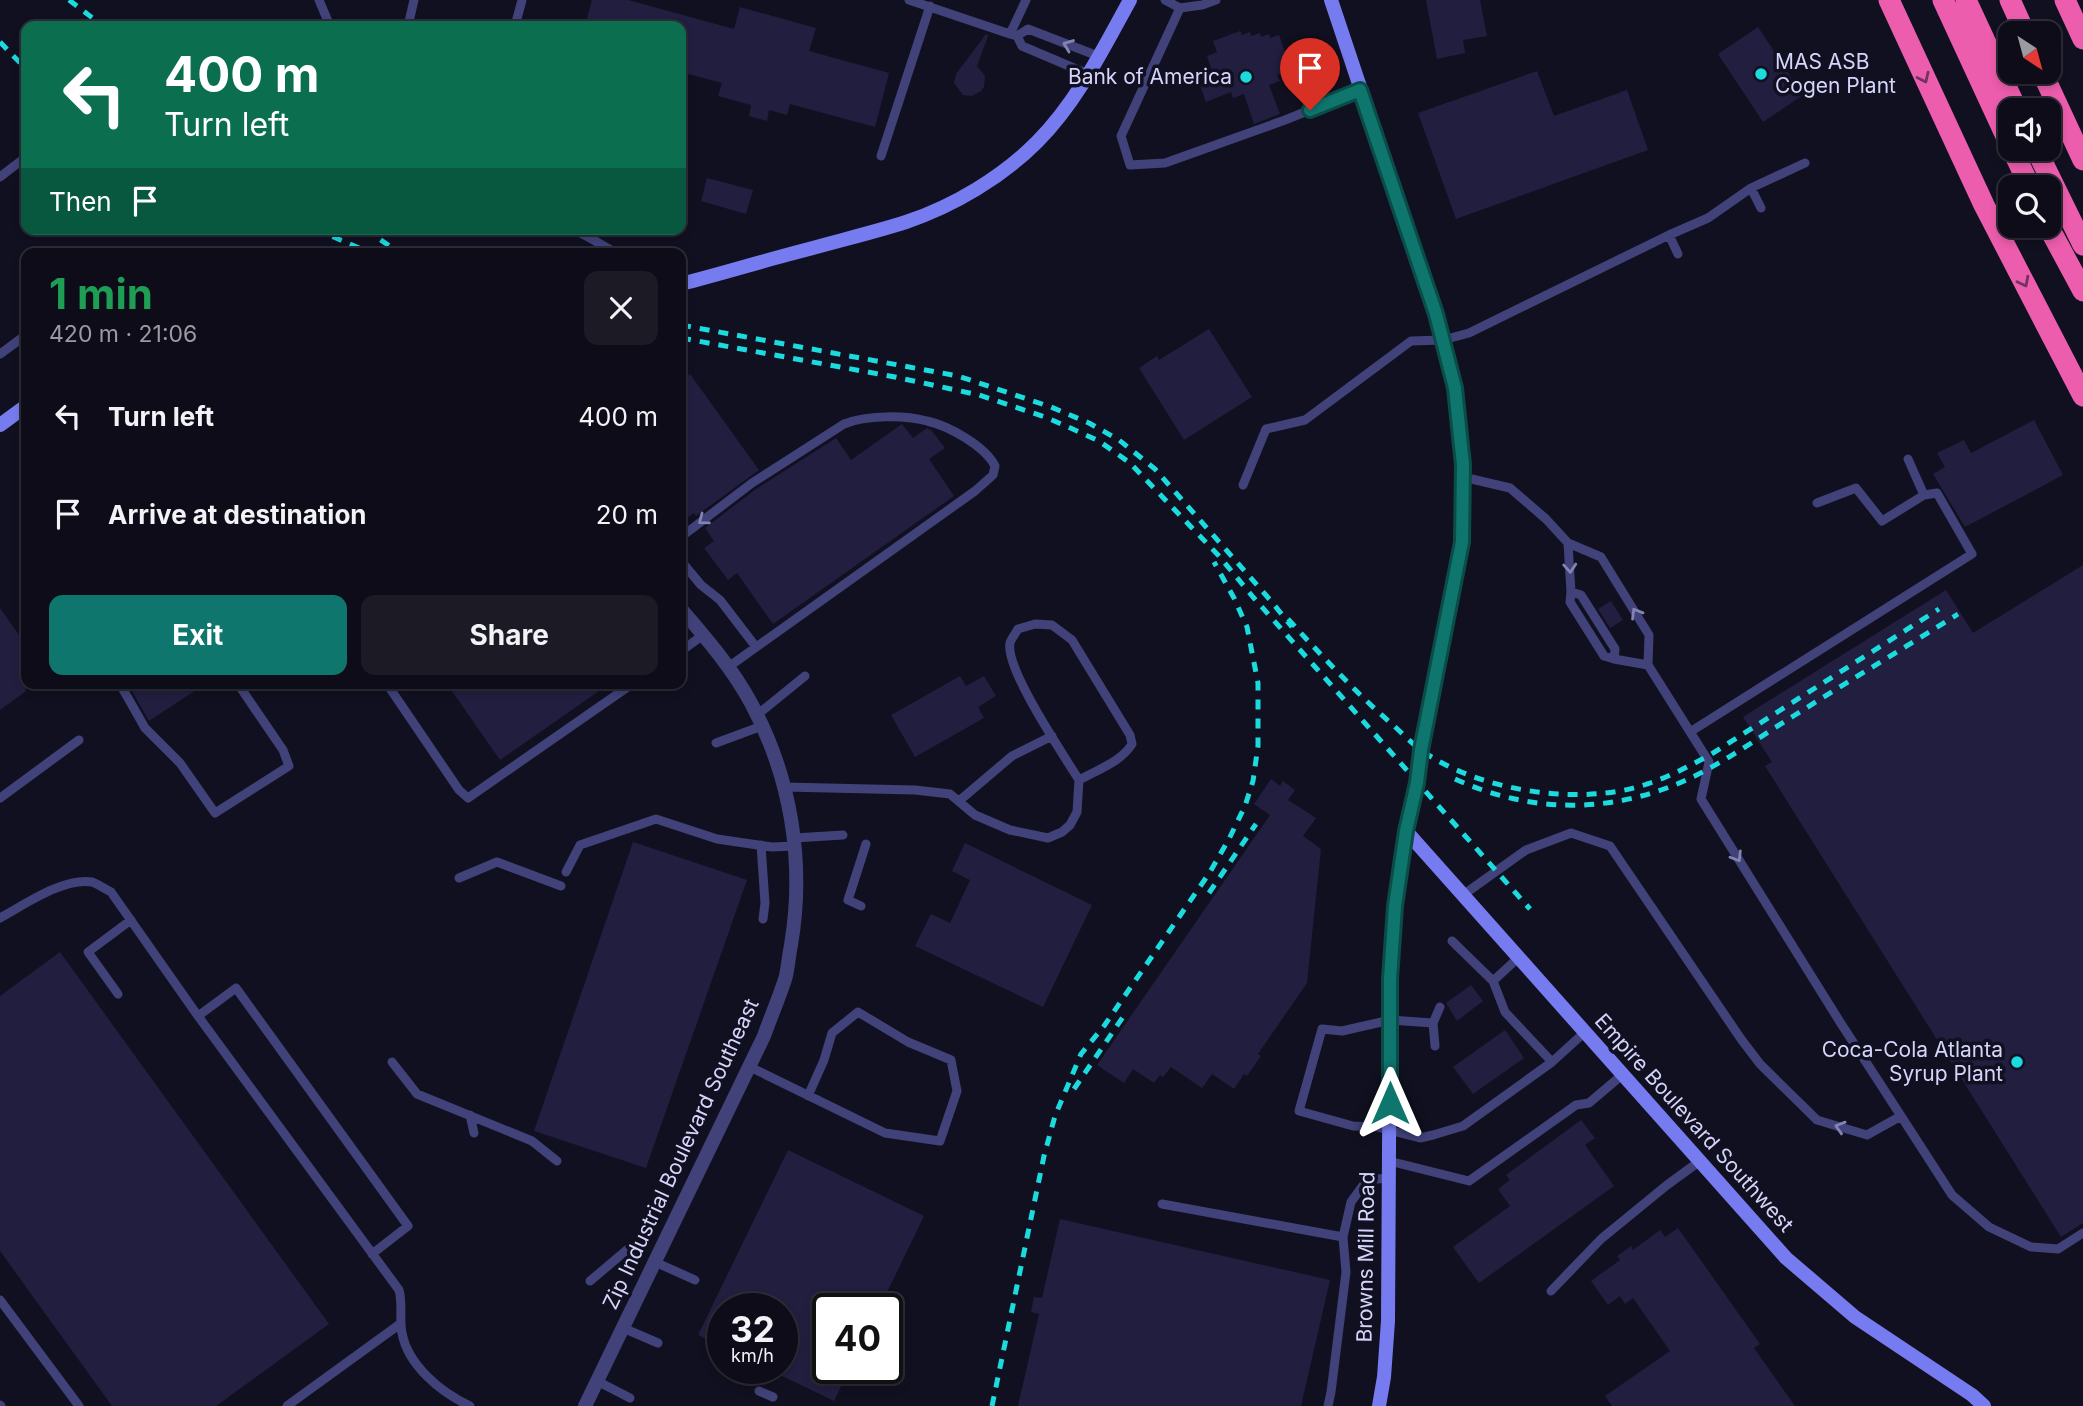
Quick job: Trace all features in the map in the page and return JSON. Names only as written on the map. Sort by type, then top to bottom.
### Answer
[{"type":"highway","points":[[1943,0],[1998,120]]},
{"type":"highway","points":[[1966,0],[2011,98]]},
{"type":"highway","points":[[2010,0],[2020,21]]},
{"type":"highway","points":[[2065,0],[2083,39]]},
{"type":"highway","points":[[2080,0],[2083,11]]},
{"type":"highway","points":[[1890,5],[1984,205],[2083,396]]},
{"type":"highway","points":[[2048,84],[2083,160]]},
{"type":"highway","points":[[2042,161],[2083,245]]},
{"type":"highway","points":[[2055,238],[2083,290]]},
{"type":"street","points":[[686,283],[908,222],[947,206],[983,184],[1012,164],[1055,122],[1088,74],[1130,0]]},
{"type":"street","name":"Browns Mill Road","points":[[1331,0],[1436,314],[1455,388],[1463,477],[1462,542],[1406,831],[1395,906],[1390,979],[1388,1321],[1379,1406]]},
{"type":"street","points":[[0,425],[21,410]]},
{"type":"street","name":"Zip Industrial Boulevard Southeast","points":[[585,1406],[764,1036],[786,975],[796,913],[797,861],[789,803],[772,748],[750,701],[686,615]]},
{"type":"street","name":"Empire Boulevard Southwest","points":[[1406,831],[1786,1258],[1855,1317],[1972,1395],[1984,1406]]},
{"type":"lane","points":[[319,0],[328,21]]},
{"type":"lane","points":[[409,21],[414,0]]},
{"type":"lane","points":[[516,21],[522,0]]},
{"type":"lane","points":[[909,0],[1013,35],[1022,46],[1088,74]]},
{"type":"lane","points":[[1013,35],[1026,0]]},
{"type":"lane","points":[[1165,0],[1180,8],[1216,0]]},
{"type":"lane","points":[[881,156],[930,6]]},
{"type":"lane","points":[[1180,8],[1121,136],[1130,165],[1165,163],[1360,90]]},
{"type":"lane","points":[[1013,35],[1028,29],[1098,56]]},
{"type":"lane","points":[[0,177],[21,161]]},
{"type":"lane","points":[[1243,485],[1266,429],[1306,420],[1411,341],[1443,340],[1469,333],[1708,218],[1751,188],[1805,163]]},
{"type":"lane","points":[[1751,188],[1761,208]]},
{"type":"lane","points":[[585,235],[598,248]]},
{"type":"lane","points":[[1669,235],[1678,254]]},
{"type":"lane","points":[[0,354],[21,339]]},
{"type":"lane","points":[[686,533],[724,504],[844,424],[856,419],[905,418],[943,426],[988,455],[995,466],[993,475],[975,491],[727,668]]},
{"type":"lane","points":[[1908,459],[1924,495]]},
{"type":"lane","points":[[1463,477],[1510,488],[1546,519],[1568,543],[1601,557],[1649,635],[1648,665],[1709,762],[1701,799],[1951,1195],[1989,1227],[2031,1247],[2059,1249],[2083,1233]]},
{"type":"lane","points":[[1690,732],[1972,554],[1937,494],[1924,495],[1882,521],[1856,488],[1817,503]]},
{"type":"lane","points":[[1568,543],[1570,602],[1588,632],[1604,656],[1648,665]]},
{"type":"lane","points":[[686,567],[701,585],[720,600],[756,647]]},
{"type":"lane","points":[[784,787],[915,790],[950,794],[975,815],[1010,830],[1048,838],[1062,832],[1077,812],[1079,780],[1016,674],[1010,652],[1010,642],[1018,629],[1035,624],[1052,625],[1072,640],[1130,735],[1132,744],[1127,752],[1079,780]]},
{"type":"lane","points":[[686,647],[703,635]]},
{"type":"lane","points":[[716,743],[759,721],[805,676]]},
{"type":"lane","points":[[123,689],[145,728],[180,763],[215,813],[289,766],[284,750],[241,689]]},
{"type":"lane","points":[[390,689],[459,790],[468,798],[625,689]]},
{"type":"lane","points":[[959,801],[1013,756],[1052,736]]},
{"type":"lane","points":[[0,798],[79,740]]},
{"type":"lane","points":[[566,872],[580,845],[656,819],[717,839],[761,845],[843,835]]},
{"type":"lane","points":[[1463,895],[1526,850],[1571,833],[1610,846],[1741,1039],[1760,1064],[1817,1120],[1867,1135],[1901,1116]]},
{"type":"lane","points":[[861,906],[848,900],[866,844]]},
{"type":"lane","points":[[761,845],[765,903],[763,919]]},
{"type":"lane","points":[[459,878],[497,862],[561,886]]},
{"type":"lane","points":[[0,918],[74,882],[93,882],[111,892],[398,1290],[401,1298],[402,1337],[410,1354],[439,1388],[470,1406]]},
{"type":"lane","points":[[118,994],[88,951],[131,920]]},
{"type":"lane","points":[[1452,941],[1493,981],[1505,1012],[1552,1062]]},
{"type":"lane","points":[[1493,981],[1518,958]]},
{"type":"lane","points":[[198,1016],[236,988],[408,1226],[372,1254]]},
{"type":"lane","points":[[1436,1046],[1433,1023],[1440,1007]]},
{"type":"lane","points":[[750,1067],[808,1096],[885,1133],[940,1141],[957,1091],[951,1060],[908,1042],[858,1012],[832,1033],[824,1060],[808,1096]]},
{"type":"lane","points":[[1433,1023],[1390,1020],[1342,1031],[1322,1029],[1299,1111],[1353,1126],[1377,1127],[1420,1138],[1463,1126],[1552,1062],[1585,1032]]},
{"type":"lane","points":[[392,1062],[417,1094],[532,1140],[556,1161]]},
{"type":"lane","points":[[1389,1161],[1469,1181],[1576,1105],[1589,1103],[1622,1075]]},
{"type":"lane","points":[[470,1115],[474,1133]]},
{"type":"lane","points":[[1551,1291],[1601,1239],[1700,1161]]},
{"type":"lane","points":[[1328,1406],[1346,1272],[1343,1237],[1351,1202],[1367,1180],[1388,1178]]},
{"type":"lane","points":[[1163,1205],[1343,1237]]},
{"type":"lane","points":[[590,1281],[628,1249]]},
{"type":"lane","points":[[654,1262],[695,1280]]},
{"type":"lane","points":[[0,1300],[79,1406]]},
{"type":"lane","points":[[287,1406],[400,1324]]},
{"type":"lane","points":[[623,1328],[658,1343]]},
{"type":"lane","points":[[597,1381],[630,1398]]},
{"type":"lane","points":[[759,1391],[773,1397]]},
{"type":"building","points":[[592,0],[628,0],[734,29],[740,7],[816,28],[809,51],[889,73],[875,127],[790,104],[787,115],[769,110],[767,121],[749,116],[751,105],[718,96],[722,83],[686,73],[686,21],[586,21]]},
{"type":"building","points":[[1426,0],[1480,0],[1487,36],[1463,40],[1465,53],[1437,59]]},
{"type":"building","name":"MAS ASB Cogen Plant","points":[[1758,27],[1803,95],[1763,122],[1718,54]]},
{"type":"building","name":"Bank of America","points":[[1240,31],[1242,35],[1250,32],[1251,36],[1269,34],[1270,38],[1279,35],[1286,55],[1290,53],[1296,68],[1277,75],[1280,81],[1269,85],[1280,114],[1254,124],[1244,94],[1233,98],[1231,92],[1206,102],[1200,85],[1215,80],[1207,56],[1217,52],[1213,41]]},
{"type":"building","points":[[986,34],[988,36],[977,66],[985,76],[984,87],[972,96],[963,95],[954,83],[956,74]]},
{"type":"building","points":[[1537,71],[1554,116],[1627,90],[1648,150],[1456,219],[1418,113]]},
{"type":"building","points":[[707,178],[753,190],[746,214],[701,201]]},
{"type":"building","points":[[1209,329],[1252,397],[1184,440],[1139,368],[1157,356],[1159,360]]},
{"type":"building","points":[[690,374],[759,470],[696,516],[694,513],[686,519],[686,377]]},
{"type":"building","points":[[2034,420],[2063,475],[1965,527],[1933,474],[1945,467],[1937,453],[1964,440],[1971,453]]},
{"type":"building","points":[[902,424],[913,438],[927,428],[931,430],[945,448],[929,459],[954,496],[773,624],[737,573],[728,580],[704,548],[714,541],[705,528],[756,489],[836,438],[851,460]]},
{"type":"building","name":"Coca-Cola Atlanta Syrup Plant","points":[[2083,565],[2083,1223],[2061,1237],[1765,766],[1772,762],[1743,717],[1946,590],[1973,633]]},
{"type":"building","points":[[1611,601],[1623,620],[1610,628],[1598,609]]},
{"type":"building","points":[[0,608],[21,638],[21,689],[26,691],[0,710]]},
{"type":"building","points":[[960,676],[966,686],[984,676],[996,696],[978,707],[984,718],[915,757],[891,715]]},
{"type":"building","points":[[131,689],[197,689],[149,721]]},
{"type":"building","points":[[450,689],[602,689],[500,760]]},
{"type":"building","points":[[1271,779],[1280,786],[1283,781],[1295,790],[1288,800],[1316,818],[1303,836],[1321,849],[1307,983],[1258,1054],[1261,1056],[1234,1089],[1212,1074],[1202,1088],[1171,1067],[1154,1083],[1133,1069],[1124,1083],[1097,1065],[1270,815],[1254,804]]},
{"type":"building","points":[[633,842],[747,880],[646,1168],[534,1131]]},
{"type":"building","points":[[965,843],[1092,905],[1043,1007],[915,946],[931,914],[950,923],[970,880],[952,871]]},
{"type":"building","points":[[60,952],[329,1324],[216,1406],[112,1406],[0,1251],[0,996]]},
{"type":"building","points":[[1471,985],[1483,1001],[1457,1021],[1446,1003]]},
{"type":"building","points":[[1505,1030],[1524,1058],[1473,1094],[1453,1067]]},
{"type":"building","points":[[1581,1120],[1595,1138],[1585,1145],[1614,1186],[1479,1283],[1453,1247],[1510,1206],[1498,1189],[1510,1180],[1506,1175]]},
{"type":"building","points":[[788,1150],[924,1216],[887,1293],[812,1293],[812,1384],[842,1384],[834,1401],[798,1384],[798,1293],[718,1293]]},
{"type":"building","points":[[1060,1219],[1330,1280],[1301,1406],[1018,1406],[1039,1314],[1031,1312],[1034,1297],[1042,1298]]},
{"type":"building","points":[[1678,1228],[1760,1344],[1754,1348],[1795,1406],[1612,1406],[1605,1396],[1670,1351],[1633,1298],[1625,1304],[1620,1296],[1608,1305],[1591,1281],[1620,1260],[1617,1256],[1631,1246],[1633,1250],[1660,1230],[1665,1237]]},
{"type":"building","points":[[707,1316],[707,1339],[698,1335]]},
{"type":"railway","points":[[69,0],[96,21]]},
{"type":"railway","points":[[0,42],[21,64]]},
{"type":"railway","points":[[329,235],[359,248]]},
{"type":"railway","points":[[374,235],[392,248]]},
{"type":"railway","points":[[686,326],[958,376],[1051,407],[1089,423],[1119,440],[1155,469],[1292,627]]},
{"type":"railway","points":[[686,339],[979,395],[1045,417],[1099,441],[1130,463],[1219,556],[1530,909]]},
{"type":"railway","points":[[992,1406],[1044,1156],[1055,1116],[1081,1054],[1104,1026],[1210,872],[1245,806],[1253,781],[1258,746],[1258,683],[1247,627],[1214,562]]},
{"type":"railway","points":[[1288,619],[1379,712],[1417,747],[1444,764],[1500,785],[1531,791],[1592,794],[1621,791],[1647,784],[1710,755],[1939,609]]},
{"type":"railway","points":[[1455,779],[1505,797],[1557,805],[1609,803],[1661,790],[1730,756],[1958,614]]},
{"type":"railway","points":[[1209,893],[1256,824]]},
{"type":"railway","points":[[1074,1089],[1123,1017]]},
{"type":"place","name":"MAS ASB Cogen Plant","points":[[1761,74]]},
{"type":"place","name":"Bank of America","points":[[1246,77]]},
{"type":"place","name":"Coca-Cola Atlanta Syrup Plant","points":[[2017,1062]]},
{"type":"route","points":[[1310,110],[1360,90],[1436,314],[1455,388],[1463,465],[1462,542],[1406,831],[1395,906],[1390,979],[1390,1103]]}]
